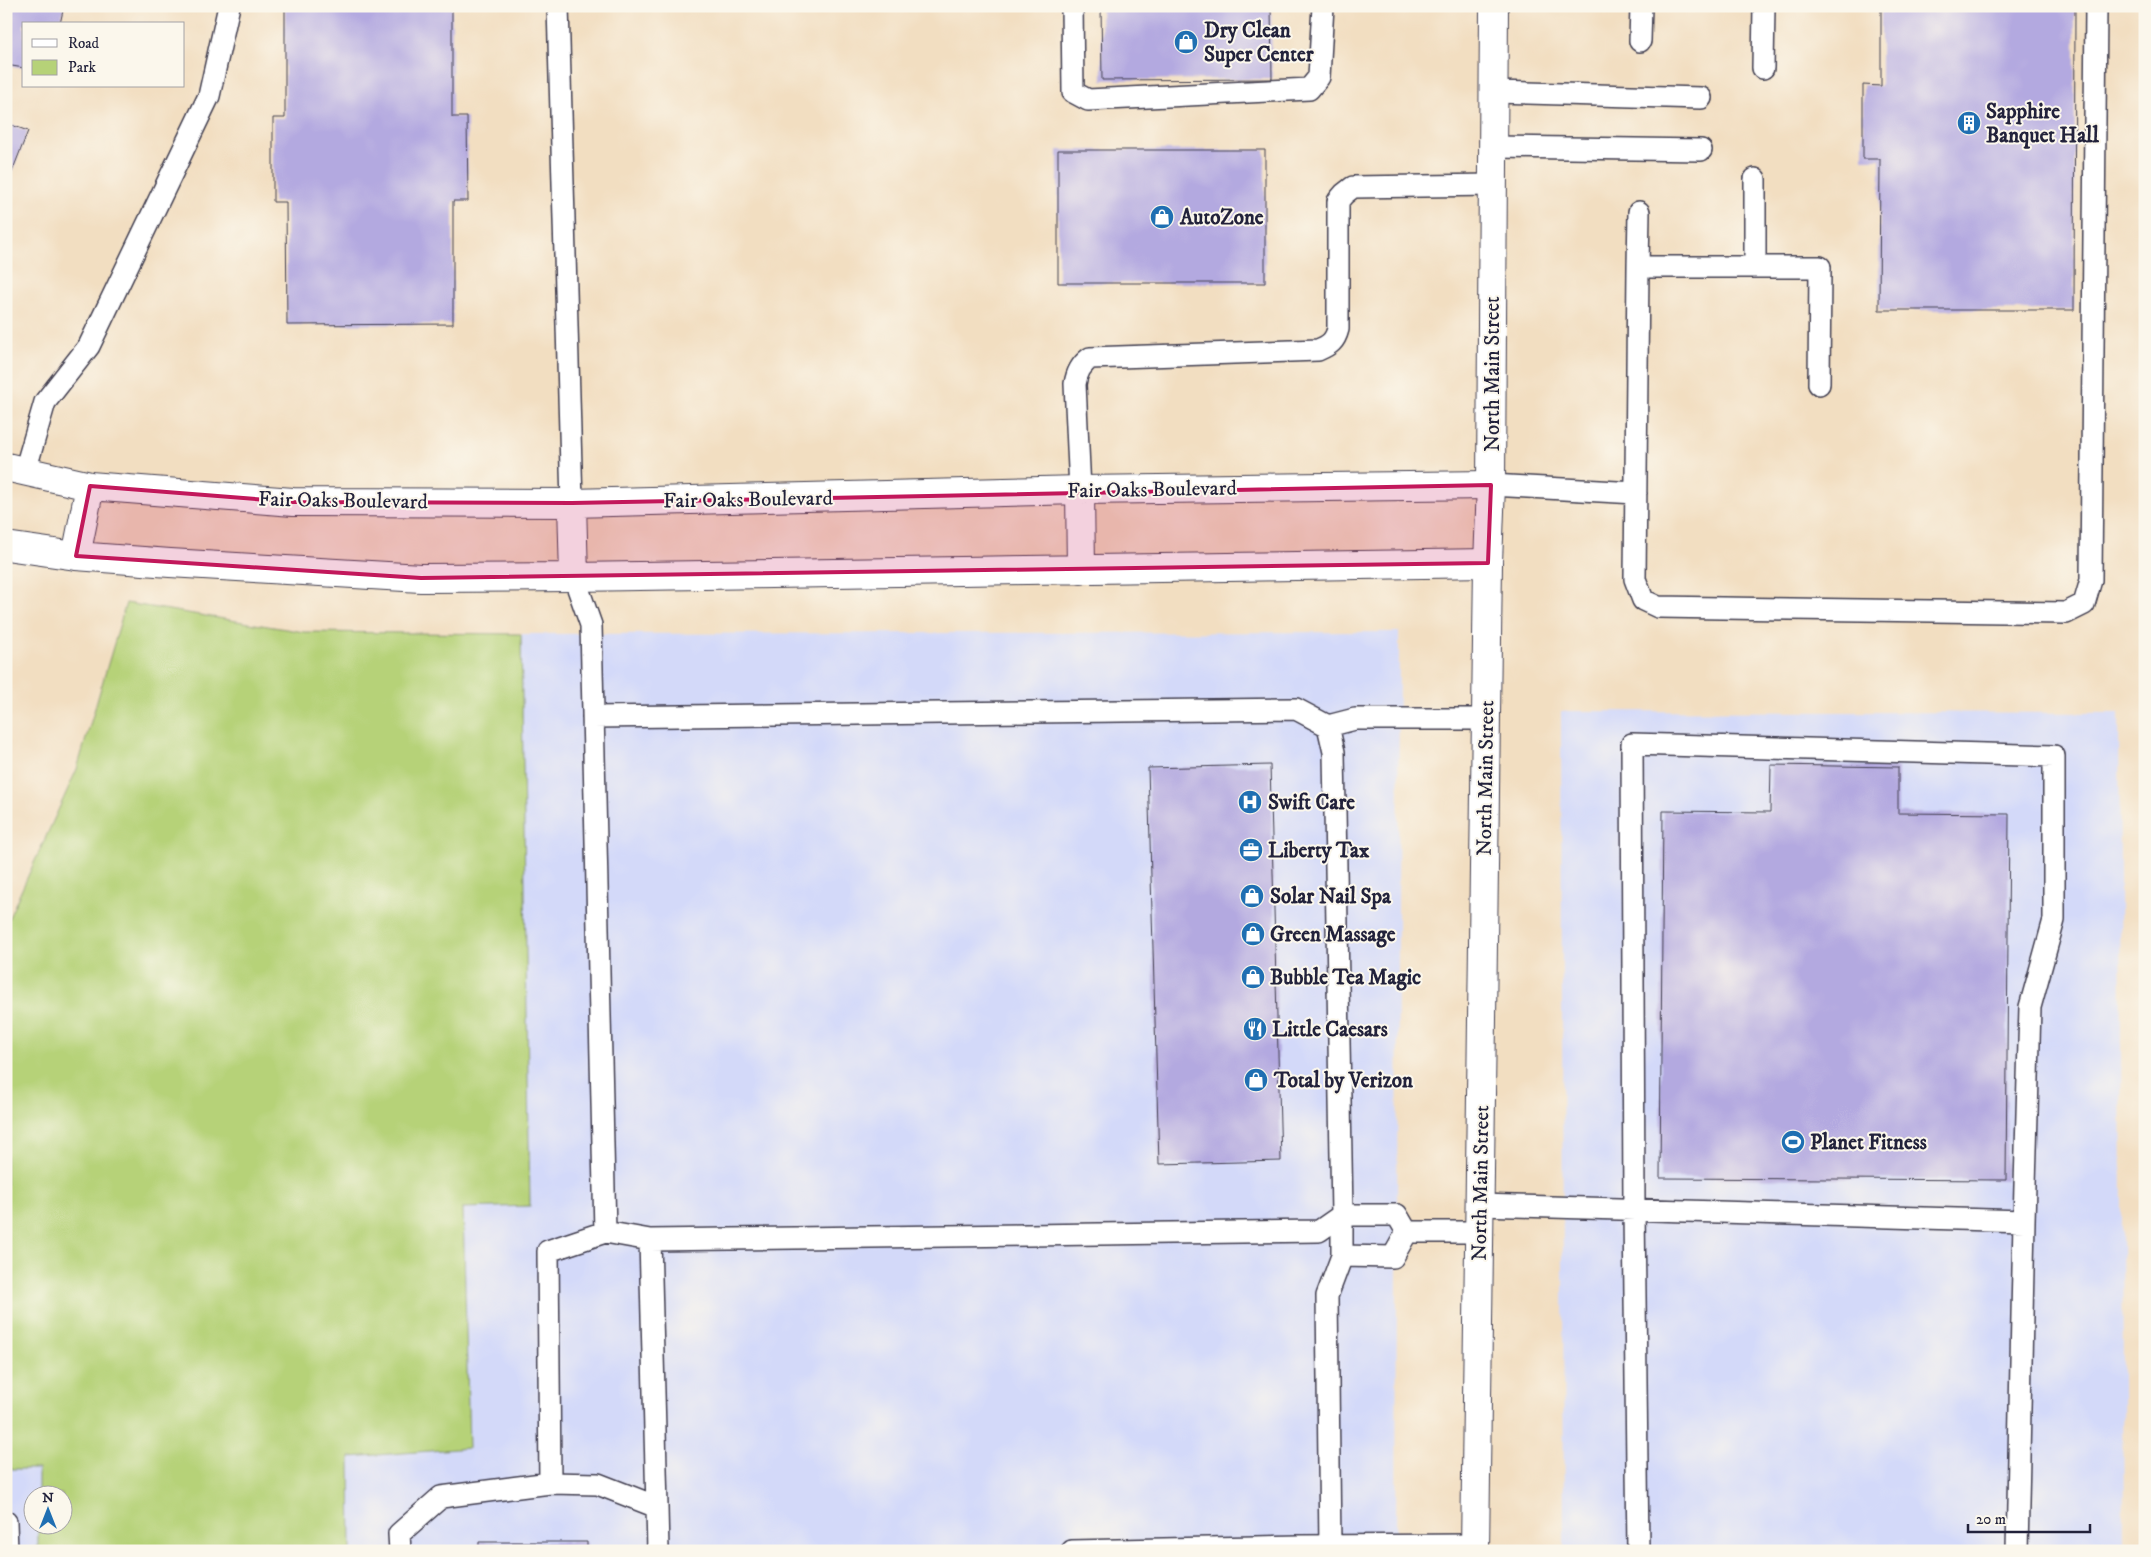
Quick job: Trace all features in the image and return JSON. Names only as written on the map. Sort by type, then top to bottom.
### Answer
[{"type":"street","name":"North Main Street","points":[[1475,1548],[1488,563],[1491,485],[1494,6]]},
{"type":"street","name":"Fair Oaks Boulevard","points":[[16,469],[90,486],[293,502],[572,503],[1080,490],[1491,485]]},
{"type":"street","points":[[76,556],[90,486]]},
{"type":"street","points":[[1080,490],[1081,570]]},
{"type":"street","points":[[572,503],[574,578]]},
{"type":"street","points":[[6,546],[76,556],[421,578],[574,578],[1488,563]]},
{"type":"lane","points":[[16,469],[45,402],[89,346],[209,96],[229,6]]},
{"type":"lane","points":[[558,6],[572,503]]},
{"type":"lane","points":[[1072,6],[1073,92],[1088,100],[1309,89],[1319,77],[1323,6]]},
{"type":"lane","points":[[1640,41],[1641,6]]},
{"type":"lane","points":[[1763,68],[1764,6]]},
{"type":"lane","points":[[1638,212],[1634,579],[1643,600],[1658,606],[2066,613],[2084,604],[2091,580],[2096,6]]},
{"type":"lane","points":[[1494,92],[1701,98]]},
{"type":"lane","points":[[1494,147],[1701,150]]},
{"type":"lane","points":[[1756,179],[1756,267]]},
{"type":"lane","points":[[1080,490],[1075,384],[1077,374],[1083,363],[1090,358],[1318,350],[1328,346],[1336,339],[1338,329],[1338,201],[1344,194],[1353,188],[1493,185]]},
{"type":"lane","points":[[1638,267],[1820,267],[1819,384]]},
{"type":"lane","points":[[1491,485],[1636,493]]},
{"type":"lane","points":[[574,578],[591,625],[605,1232]]},
{"type":"lane","points":[[594,717],[1296,709],[1328,726],[1355,719],[1486,719]]},
{"type":"lane","points":[[1328,726],[1334,752],[1342,1216],[1342,1256],[1327,1296],[1330,1546]]},
{"type":"lane","points":[[1638,1551],[1632,744],[2054,756],[2054,920],[2030,1007],[2017,1551]]},
{"type":"lane","points":[[1342,1256],[1393,1257],[1407,1232],[1480,1218],[1634,1211],[2024,1221]]},
{"type":"lane","points":[[550,1483],[548,1251],[605,1232],[650,1240],[1319,1231],[1342,1216],[1397,1215],[1407,1232]]},
{"type":"lane","points":[[650,1240],[658,1551]]},
{"type":"lane","points":[[400,1551],[400,1534],[441,1497],[550,1483],[598,1484],[657,1507]]},
{"type":"lane","points":[[6,1522],[7,1551]]},
{"type":"lane","points":[[1072,1551],[1330,1546],[1475,1548]]},
{"type":"highlighted area","points":[[1491,485],[1488,563],[421,578],[76,556],[90,486],[293,502],[572,503]]},
{"type":"shaded area","points":[[1399,632],[1396,1551],[351,1551],[350,1457],[469,1448],[463,1207],[530,1206],[521,634]]},
{"type":"shaded area","points":[[1561,711],[2119,713],[2124,1551],[1564,1551]]},
{"type":"shaded area","points":[[6,1469],[38,1469],[38,1484],[22,1484],[22,1534],[38,1534],[38,1551],[6,1551]]},
{"type":"green space","points":[[126,603],[304,632],[521,634],[530,1206],[463,1208],[469,1448],[350,1457],[351,1551],[38,1551],[38,1534],[72,1534],[72,1484],[38,1484],[38,1469],[6,1469],[6,924],[77,769]]},
{"type":"building","points":[[6,6],[64,6],[60,22],[22,22],[22,68],[6,65]]},
{"type":"building","points":[[285,6],[452,6],[452,117],[467,117],[468,201],[453,201],[453,324],[287,325],[286,202],[273,202],[273,118],[285,118]]},
{"type":"building","name":"Dry Clean Super Center","points":[[1101,6],[1271,6],[1272,79],[1102,80]]},
{"type":"building","name":"Sapphire Banquet Hall","points":[[1881,6],[2075,6],[2074,310],[1879,310],[1880,159],[1863,159],[1863,85],[1881,86]]},
{"type":"building","points":[[6,123],[28,131],[6,187]]},
{"type":"building","name":"AutoZone","points":[[1058,150],[1265,150],[1265,283],[1058,283]]},
{"type":"building","points":[[1270,765],[1281,1161],[1159,1164],[1148,768]]},
{"type":"building","points":[[1771,765],[1898,767],[1898,813],[2009,814],[2006,1180],[1660,1178],[1663,811],[1770,812]]},
{"type":"building","points":[[479,1542],[587,1542],[587,1551],[479,1551]]},
{"type":"place","name":"Dry Clean Super Center","points":[[1186,42]]},
{"type":"place","name":"Sapphire Banquet Hall","points":[[1969,123]]},
{"type":"place","name":"AutoZone","points":[[1162,217]]},
{"type":"place","name":"Swift Care","points":[[1250,802]]},
{"type":"place","name":"Liberty Tax","points":[[1251,850]]},
{"type":"place","name":"Solar Nail Spa","points":[[1252,896]]},
{"type":"place","name":"Green Massage","points":[[1253,934]]},
{"type":"place","name":"Bubble Tea Magic","points":[[1253,977]]},
{"type":"place","name":"Little Caesars","points":[[1255,1029]]},
{"type":"place","name":"Total by Verizon","points":[[1256,1080]]},
{"type":"place","name":"Planet Fitness","points":[[1793,1142]]}]
